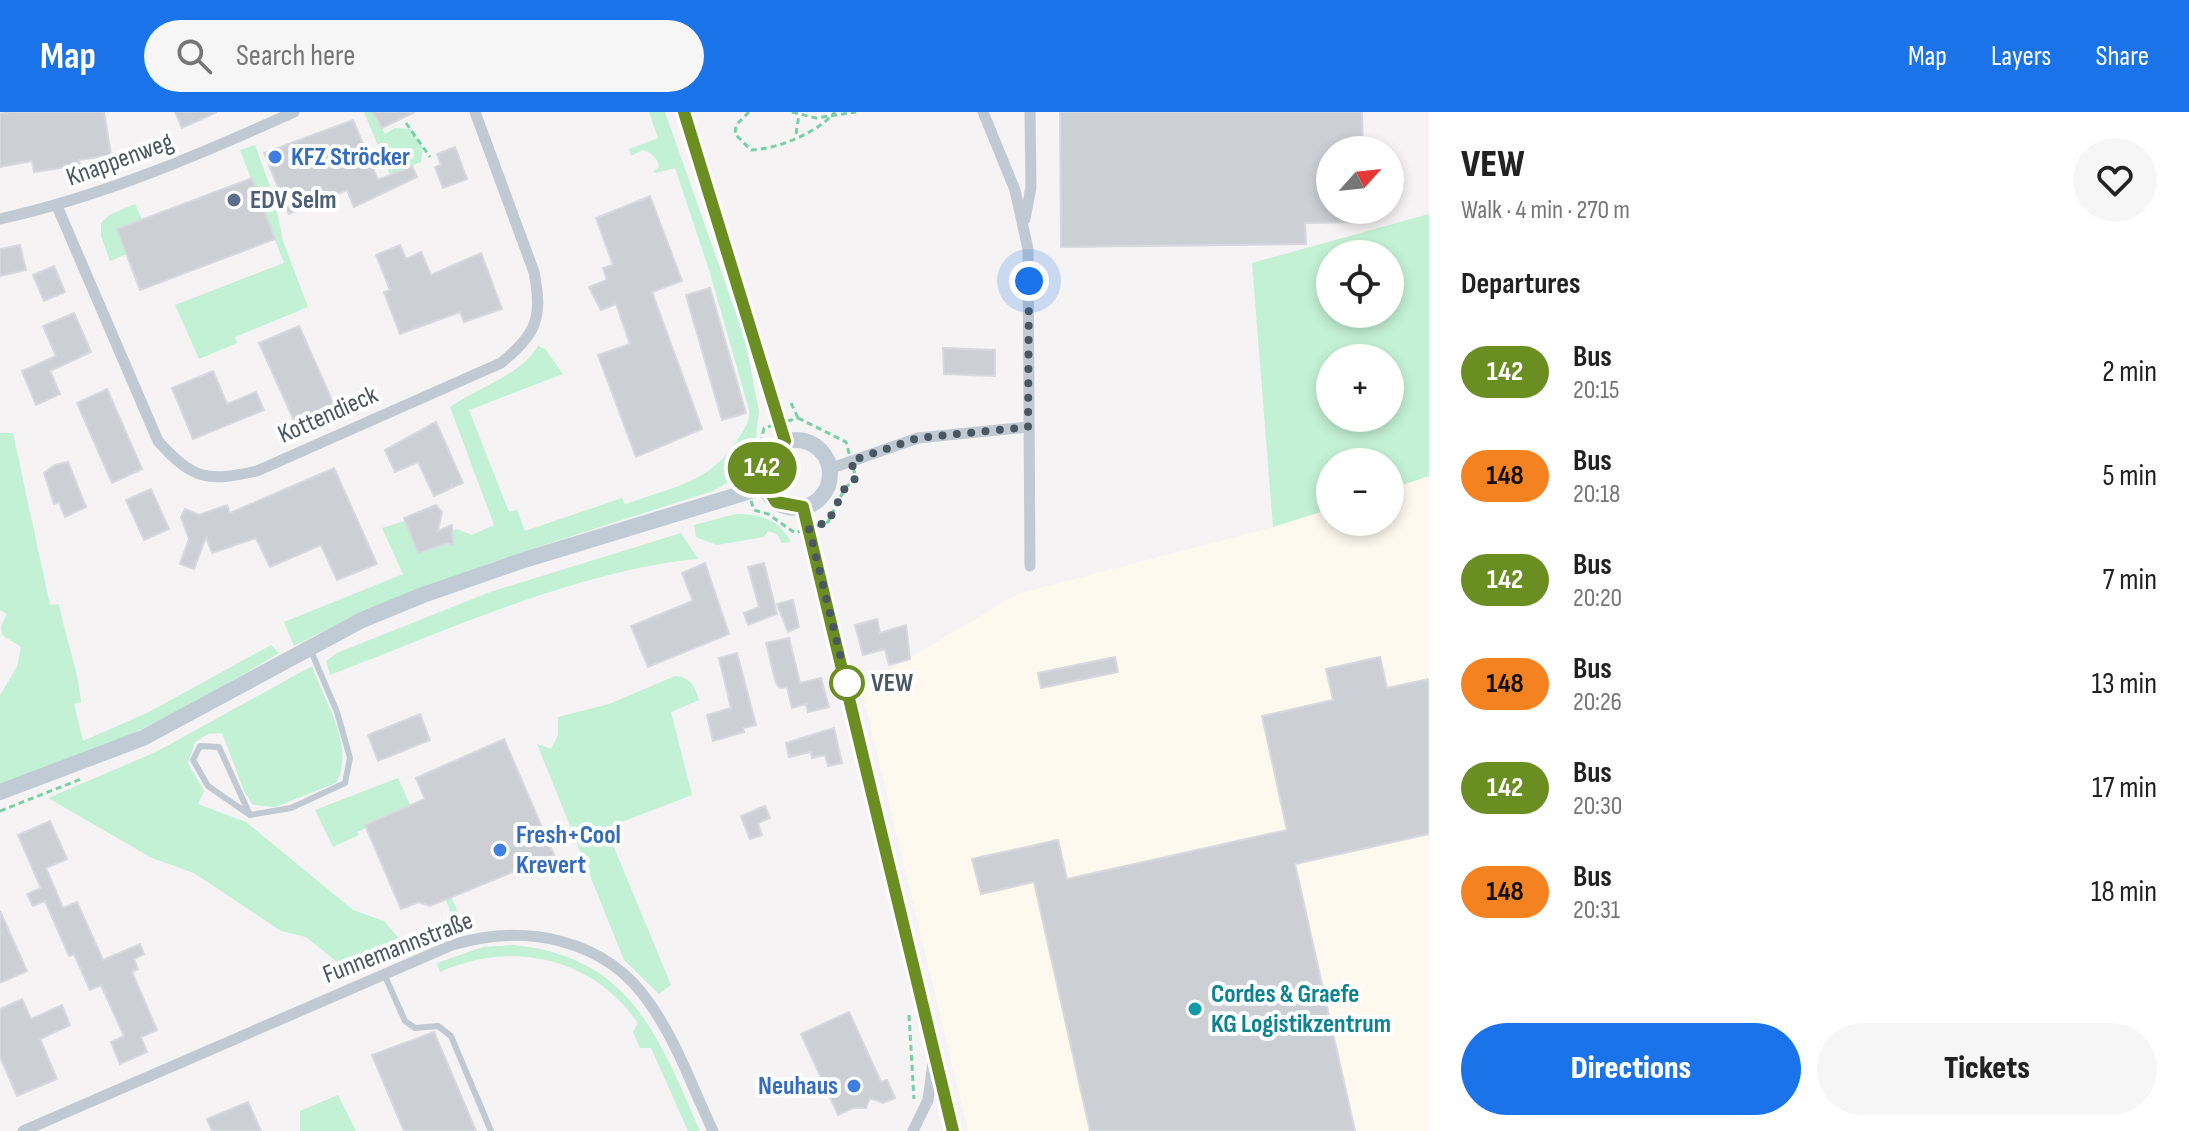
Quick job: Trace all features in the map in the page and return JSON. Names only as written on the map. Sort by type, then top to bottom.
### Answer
[{"type":"main road","points":[[684,112],[785,441]]},
{"type":"main road","points":[[0,792],[143,738],[310,647],[423,595],[524,560],[756,490],[776,502],[803,507],[821,497],[827,488],[829,469],[820,450],[812,444],[803,440],[785,441],[775,447],[764,461],[756,490]]},
{"type":"main road","points":[[803,507],[951,1130]]},
{"type":"street","name":"Knappenweg","points":[[0,219],[57,206],[199,155],[294,112]]},
{"type":"street","name":"Kottendieck","points":[[57,206],[158,441],[178,463],[199,476],[224,478],[257,471],[501,363],[524,343],[538,321],[539,299],[534,272],[475,112]]},
{"type":"street","points":[[983,112],[1024,223],[1029,281],[1030,566]]},
{"type":"street","points":[[1024,223],[1031,187],[1030,112]]},
{"type":"street","points":[[829,469],[918,438],[1028,427]]},
{"type":"street","name":"Funnemannstraße","points":[[23,1131],[452,945],[500,934],[551,938],[592,952],[613,965],[649,1001],[713,1131]]},
{"type":"street","points":[[913,1131],[928,1100],[934,1054]]},
{"type":"lane","points":[[250,815],[219,747],[200,746],[193,760],[208,786],[250,815],[291,808],[345,783],[350,758],[337,712],[310,647]]},
{"type":"lane","points":[[384,974],[405,1021],[415,1028],[438,1026],[451,1036],[491,1131]]},
{"type":"path","points":[[749,112],[736,125],[735,134],[751,150],[768,149],[831,117],[835,112]]},
{"type":"path","points":[[792,112],[831,117],[856,112]]},
{"type":"path","points":[[795,136],[799,115]]},
{"type":"path","points":[[406,123],[430,157]]},
{"type":"path","points":[[740,509],[768,514],[795,533],[828,522],[845,488],[856,478],[846,442],[798,418],[764,428],[760,445],[742,473],[756,490],[754,510]]},
{"type":"path","points":[[0,811],[91,774]]},
{"type":"shaded area","points":[[1429,476],[1429,1131],[968,1131],[861,687],[1017,594],[1316,513],[1316,536],[1404,536],[1404,484]]},
{"type":"green space","points":[[364,112],[373,112],[385,134],[395,128],[412,129],[423,148],[421,162],[390,175]]},
{"type":"green space","points":[[649,112],[665,112],[745,339],[759,412],[756,437],[729,474],[732,480],[713,491],[448,579],[345,621],[294,646],[284,622],[403,574],[382,528],[405,521],[419,553],[447,543],[449,533],[457,529],[472,535],[494,525],[450,407],[510,373],[538,346],[545,349],[563,374],[469,410],[509,512],[517,510],[525,531],[622,498],[625,504],[689,482],[715,465],[738,439],[748,422],[749,410],[710,273],[675,168],[653,172],[659,167],[654,156],[643,150],[631,156],[629,149],[658,138]]},
{"type":"green space","points":[[255,145],[274,197],[283,241],[308,307],[235,337],[237,343],[199,359],[175,305],[284,263],[240,150]]},
{"type":"green space","points":[[135,204],[142,220],[127,254],[110,261],[101,236],[101,223],[109,215]]},
{"type":"green space","points":[[1429,214],[1429,476],[1404,484],[1404,448],[1316,448],[1316,513],[1273,527],[1252,263],[1316,245],[1316,328],[1404,328],[1404,240],[1335,240],[1393,224],[1404,224],[1404,221]]},
{"type":"green space","points":[[0,433],[13,433],[50,605],[59,604],[77,677],[81,702],[74,704],[83,741],[149,712],[271,645],[279,653],[193,704],[121,739],[0,784],[0,695],[17,667],[21,647],[2,635],[1,626],[7,614],[0,610]]},
{"type":"green space","points":[[736,514],[768,519],[781,528],[791,542],[782,543],[777,534],[768,531],[764,537],[717,545],[696,537],[694,525]]},
{"type":"green space","points":[[681,533],[698,559],[653,565],[559,589],[464,622],[330,675],[326,661],[337,653],[490,592]]},
{"type":"green space","points":[[312,666],[340,739],[341,769],[336,783],[275,807],[253,805],[244,791],[222,733],[208,734],[195,742],[188,763],[204,791],[198,804],[246,822],[353,910],[384,921],[409,950],[353,975],[306,937],[281,931],[194,873],[152,858],[48,798],[156,752]]},
{"type":"green space","points":[[675,676],[691,683],[699,700],[671,712],[692,795],[606,828],[671,985],[659,994],[624,960],[537,744],[551,749],[558,735],[558,717],[609,704]]},
{"type":"green space","points":[[398,778],[465,928],[430,941],[426,931],[454,919],[405,807],[365,824],[366,828],[357,832],[359,835],[333,847],[315,810]]},
{"type":"green space","points":[[513,945],[553,952],[586,965],[613,983],[635,1006],[653,1033],[700,1131],[688,1131],[651,1048],[640,1048],[633,1032],[638,1023],[598,983],[574,969],[522,957],[495,957],[467,962],[440,972],[437,963],[483,947]]},
{"type":"green space","points":[[338,1095],[356,1131],[300,1131],[300,1111]]},
{"type":"building","points":[[104,112],[111,155],[79,160],[80,165],[34,172],[32,161],[0,167],[0,114]]},
{"type":"building","points":[[175,112],[217,112],[182,128]]},
{"type":"building","points":[[373,112],[415,112],[382,128]]},
{"type":"building","points":[[1060,112],[1362,112],[1363,136],[1316,136],[1316,223],[1305,223],[1306,244],[1061,247]]},
{"type":"building","points":[[353,120],[378,180],[412,166],[417,177],[354,207],[347,190],[289,214],[264,153]]},
{"type":"building","points":[[455,147],[467,179],[443,188],[435,167],[441,165],[437,154]]},
{"type":"building","points":[[252,178],[275,239],[140,290],[117,229]]},
{"type":"building","points":[[650,196],[682,281],[652,292],[702,429],[636,457],[598,355],[630,344],[616,304],[601,310],[589,287],[607,280],[603,268],[613,265],[596,218]]},
{"type":"building","points":[[20,245],[26,270],[0,276],[0,249]]},
{"type":"building","points":[[400,245],[406,259],[421,252],[431,275],[481,253],[502,309],[464,322],[460,312],[400,334],[384,292],[390,290],[376,255]]},
{"type":"building","points":[[54,266],[65,292],[44,301],[33,275]]},
{"type":"building","points":[[710,288],[746,413],[722,420],[686,295]]},
{"type":"building","points":[[74,313],[91,352],[50,371],[60,394],[36,405],[22,371],[56,356],[43,326]]},
{"type":"building","points":[[299,326],[335,407],[296,425],[259,343]]},
{"type":"building","points":[[943,348],[995,350],[995,376],[944,374]]},
{"type":"building","points":[[213,371],[227,404],[256,392],[264,410],[193,439],[172,388]]},
{"type":"building","points":[[107,389],[142,469],[112,483],[77,403]]},
{"type":"building","points":[[436,422],[463,483],[453,487],[451,483],[452,488],[434,496],[418,462],[395,472],[385,450]]},
{"type":"building","points":[[68,462],[86,507],[65,517],[59,502],[54,504],[44,473],[55,465]]},
{"type":"building","points":[[334,468],[377,564],[337,580],[321,545],[270,567],[256,538],[212,553],[206,537],[194,569],[180,564],[189,539],[181,517],[185,509],[199,515],[227,505],[230,513]]},
{"type":"building","points":[[151,489],[169,529],[144,540],[126,500]]},
{"type":"building","points":[[436,505],[442,512],[438,531],[452,525],[453,545],[447,543],[418,553],[404,518]]},
{"type":"building","points":[[705,563],[729,634],[648,667],[631,626],[693,601],[682,573]]},
{"type":"building","points":[[764,563],[777,614],[748,625],[744,613],[759,607],[748,567]]},
{"type":"building","points":[[793,600],[799,627],[788,632],[777,604]]},
{"type":"building","points":[[877,619],[880,633],[906,625],[910,659],[889,665],[885,649],[863,655],[855,625]]},
{"type":"building","points":[[789,638],[800,683],[821,678],[829,707],[808,712],[806,704],[792,708],[787,687],[780,688],[776,683],[766,643]]},
{"type":"building","points":[[737,653],[756,725],[713,741],[707,715],[731,708],[719,658]]},
{"type":"building","points":[[1115,657],[1118,672],[1041,688],[1038,673]]},
{"type":"building","name":"Cordes & Graefe KG Logistikzentrum","points":[[1380,657],[1387,688],[1429,679],[1429,834],[1295,864],[1355,1131],[1090,1131],[1034,882],[981,894],[972,859],[1058,840],[1067,879],[1287,830],[1262,716],[1333,700],[1326,669]]},
{"type":"building","points":[[420,714],[430,740],[378,761],[368,735]]},
{"type":"building","points":[[834,728],[842,763],[828,766],[825,755],[812,758],[811,752],[789,757],[786,743]]},
{"type":"building","points":[[504,739],[554,855],[430,906],[419,902],[401,909],[365,825],[425,799],[416,778]]},
{"type":"building","points":[[765,806],[770,818],[758,823],[762,835],[750,839],[741,816]]},
{"type":"building","points":[[50,821],[67,859],[46,868],[63,908],[77,902],[103,960],[140,944],[144,954],[134,959],[138,969],[132,972],[157,1030],[141,1037],[147,1052],[120,1064],[111,1042],[124,1036],[101,985],[90,990],[74,954],[69,956],[45,901],[33,906],[27,894],[41,888],[18,835]]},
{"type":"building","points":[[0,911],[27,971],[0,983]]},
{"type":"building","points":[[22,999],[31,1019],[62,1005],[70,1025],[40,1039],[57,1079],[17,1096],[0,1057],[0,1009]]},
{"type":"building","points":[[849,1012],[881,1082],[887,1080],[895,1098],[883,1103],[870,1098],[866,1108],[853,1108],[838,1115],[801,1034]]},
{"type":"building","points":[[434,1032],[476,1131],[404,1131],[372,1055]]},
{"type":"building","points":[[248,1102],[261,1131],[212,1131],[207,1119]]},
{"type":"bus line","name":"142","points":[[684,112],[785,441],[768,453],[764,461],[764,487],[776,502],[794,508],[803,507],[869,771],[953,1131]]},
{"type":"place","name":"KFZ Ströcker","points":[[275,157]]},
{"type":"place","name":"EDV Selm","points":[[234,200]]},
{"type":"place","name":"VEW","points":[[847,683]]},
{"type":"place","name":"Fresh+Cool Krevert","points":[[500,850]]},
{"type":"place","name":"Cordes & Graefe KG Logistikzentrum","points":[[1195,1009]]},
{"type":"place","name":"Neuhaus","points":[[854,1086]]},
{"type":"route","points":[[847,683],[809,528],[828,522],[845,488],[856,478],[851,461],[918,438],[1028,427],[1029,281]]}]
